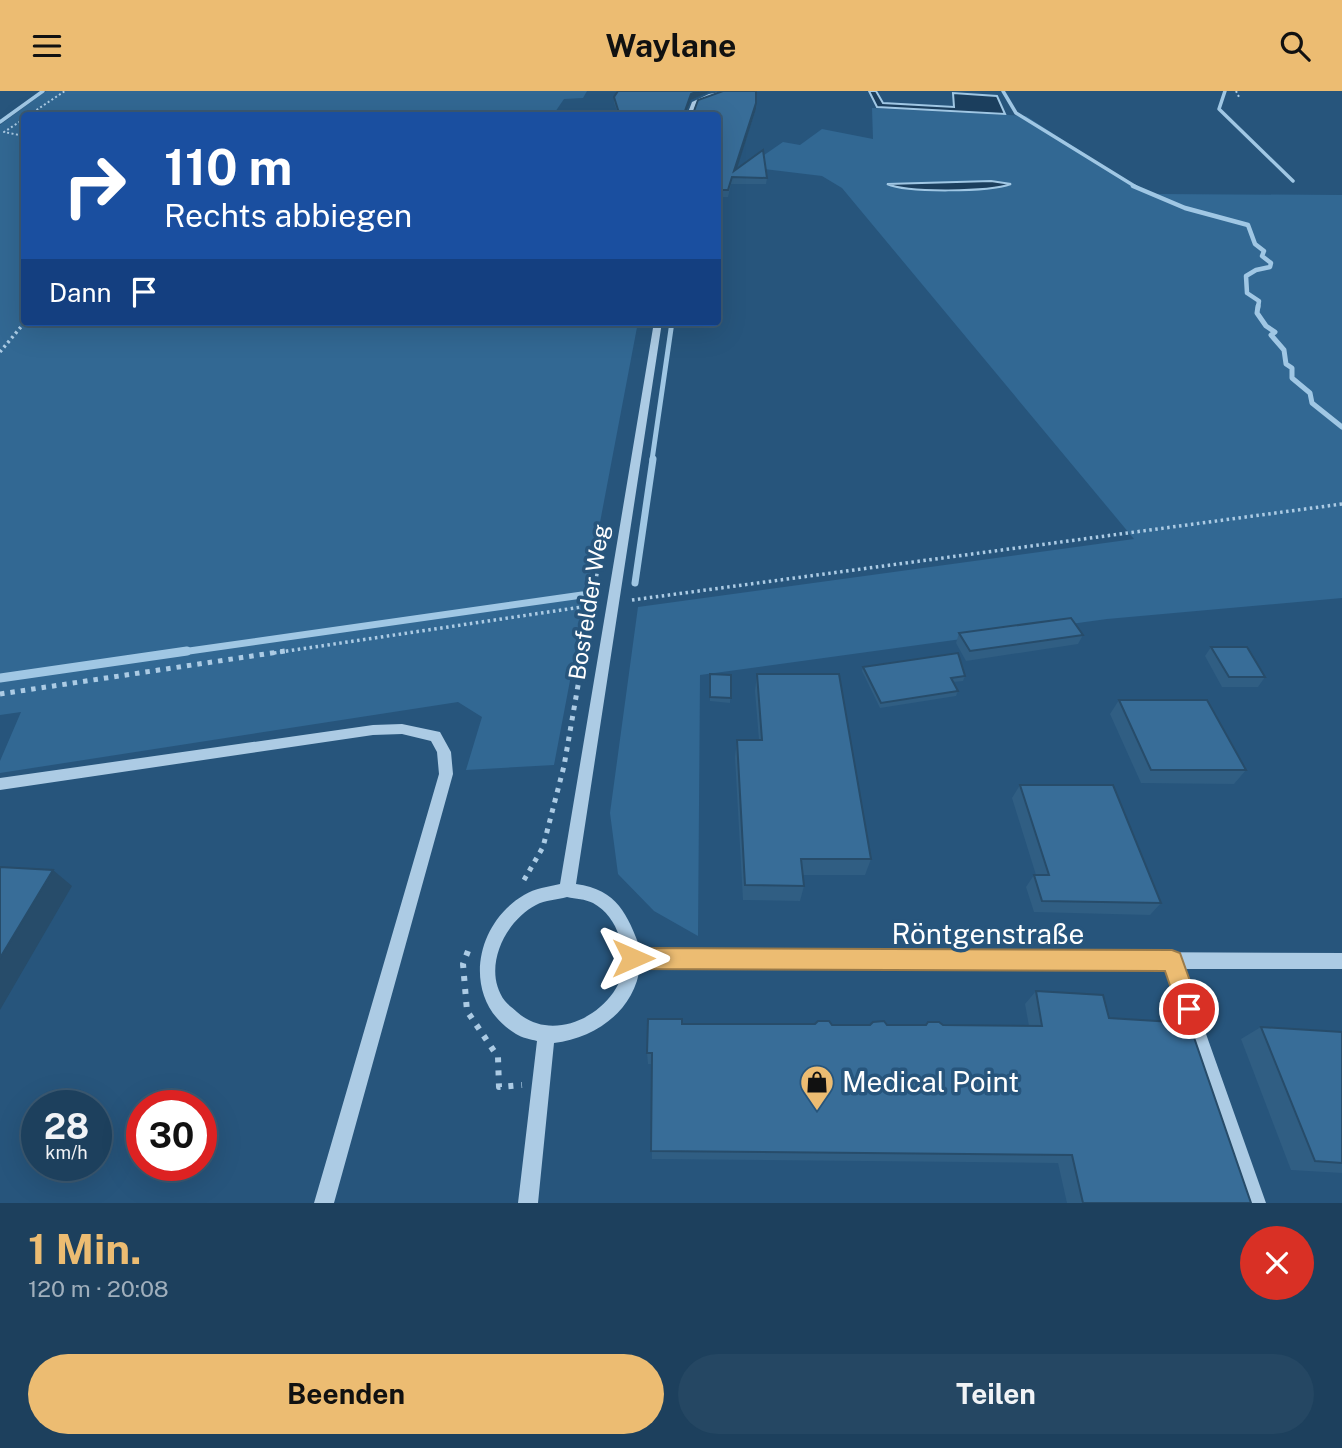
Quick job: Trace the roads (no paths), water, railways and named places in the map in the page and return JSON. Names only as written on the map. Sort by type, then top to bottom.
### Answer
[{"type":"street","points":[[697,91],[711,95]]},
{"type":"street","points":[[691,112],[694,103],[711,95],[734,91]]},
{"type":"street","name":"Bosfelder Weg","points":[[567,890],[657,326]]},
{"type":"street","points":[[0,784],[373,730],[402,729],[435,736],[444,751],[446,774],[324,1203]]},
{"type":"street","points":[[567,890],[593,895],[614,909],[628,932],[633,958],[626,989],[607,1015],[578,1033],[546,1037],[511,1023],[489,993],[487,955],[503,921],[532,898],[567,890]]},
{"type":"street","name":"Röntgenstraße","points":[[633,958],[1342,961]]},
{"type":"street","points":[[1172,961],[1256,1203]]},
{"type":"street","points":[[528,1203],[546,1037]]},
{"type":"waterway","points":[[0,122],[43,91]]},
{"type":"waterway","points":[[1003,91],[1016,113],[1136,187]]},
{"type":"waterway","points":[[1225,91],[1219,109],[1293,181]]},
{"type":"waterway","points":[[1133,186],[1185,208],[1248,225],[1255,244],[1264,251],[1262,256],[1271,263],[1270,267],[1256,270],[1246,276],[1247,293],[1259,301],[1258,308]]},
{"type":"waterway","points":[[1258,306],[1257,313],[1266,326],[1275,332],[1271,335],[1284,350],[1286,364],[1292,368],[1292,378],[1310,393],[1312,403],[1342,427]]},
{"type":"waterway","points":[[652,460],[671,326]]},
{"type":"waterway","points":[[635,583],[653,459]]},
{"type":"waterway","points":[[175,653],[582,595]]},
{"type":"waterway","points":[[0,678],[187,651]]},
{"type":"place","name":"Medical Point","points":[[817,1112]]}]
